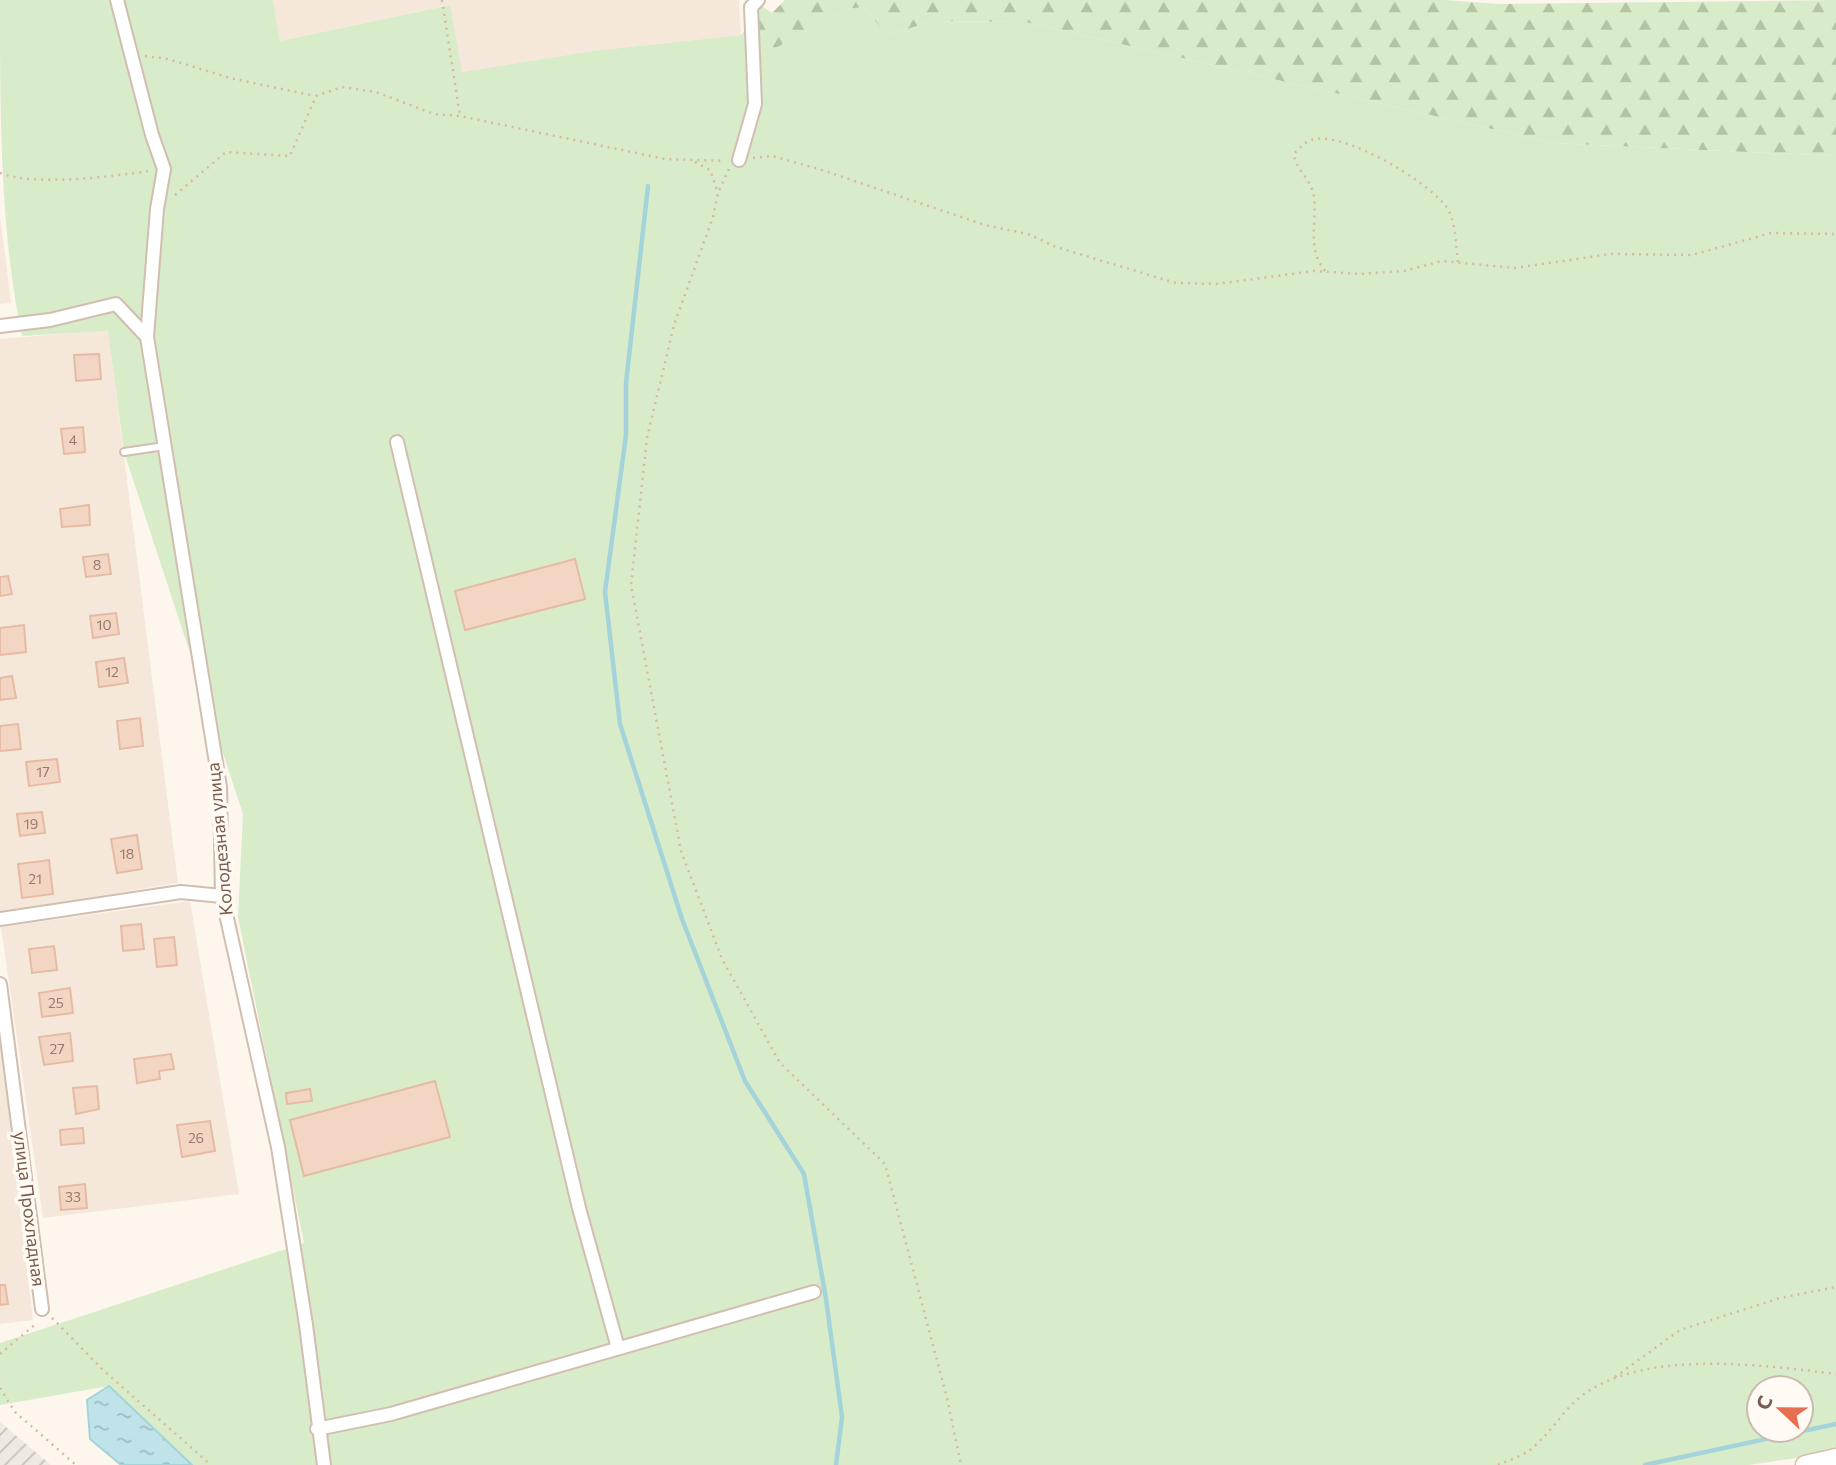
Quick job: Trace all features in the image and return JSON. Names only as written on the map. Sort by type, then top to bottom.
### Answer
[{"type":"street","points":[[117,0],[152,135],[164,169]]},
{"type":"street","points":[[739,160],[755,104],[751,7],[758,0]]},
{"type":"street","name":"Колодезная улица","points":[[164,169],[157,209],[148,337],[220,787],[222,896],[278,1147],[305,1314],[317,1429],[324,1465]]},
{"type":"street","points":[[0,326],[50,320],[116,304],[148,337]]},
{"type":"street","points":[[397,442],[575,1195],[618,1348]]},
{"type":"street","points":[[0,919],[181,892],[222,896]]},
{"type":"street","name":"улица Прохладная","points":[[0,984],[42,1309]]},
{"type":"street","points":[[317,1429],[391,1415],[814,1292]]},
{"type":"street","points":[[1805,1465],[1836,1458]]},
{"type":"lane","points":[[124,453],[164,446]]},
{"type":"path","points":[[442,0],[460,116]]},
{"type":"path","points":[[131,54],[168,59],[230,78],[316,96],[342,87],[376,92],[434,114],[460,116],[665,159],[739,160],[772,156],[985,225],[1028,234],[1056,247],[1176,283],[1216,284],[1326,272],[1404,271],[1442,261],[1515,268],[1610,254],[1692,255],[1772,233],[1836,234]]},
{"type":"path","points":[[157,209],[226,152],[290,156],[316,96]]},
{"type":"path","points":[[1326,272],[1315,258],[1313,192],[1295,163],[1294,154],[1313,139],[1331,140],[1371,153],[1418,182],[1446,205],[1455,236],[1458,263]]},
{"type":"path","points":[[691,160],[710,170],[718,193]]},
{"type":"path","points":[[739,160],[732,165],[718,193],[713,217],[674,325],[648,438],[631,585],[681,851],[722,959],[780,1063],[885,1164],[947,1398],[961,1465]]},
{"type":"path","points":[[0,173],[14,178],[100,178],[164,169]]},
{"type":"path","points":[[1498,1465],[1528,1451],[1582,1395],[1612,1379],[1679,1330],[1780,1298],[1836,1287]]},
{"type":"path","points":[[0,1354],[44,1318],[42,1309]]},
{"type":"path","points":[[42,1309],[103,1370],[211,1465]]},
{"type":"path","points":[[1612,1379],[1680,1367],[1762,1366],[1836,1374]]},
{"type":"path","points":[[0,1388],[15,1412],[76,1465]]},
{"type":"shaded area","points":[[273,0],[739,0],[741,35],[592,51],[461,72],[449,5],[280,41]]},
{"type":"shaded area","points":[[0,215],[11,303],[0,304]]},
{"type":"shaded area","points":[[108,330],[178,883],[0,912],[0,339]]},
{"type":"shaded area","points":[[190,901],[239,1194],[43,1218],[1,927]]},
{"type":"shaded area","points":[[0,1036],[33,1320],[0,1324]]},
{"type":"shaded area","points":[[0,1422],[51,1465],[0,1465]]},
{"type":"green space","points":[[0,0],[273,0],[280,41],[450,5],[462,72],[592,51],[741,35],[774,49],[846,9],[865,7],[886,36],[932,21],[1025,22],[1553,143],[1836,156],[1836,1452],[1749,1465],[192,1465],[109,1386],[0,1405],[0,1343],[304,1243],[238,917],[243,814],[124,452],[108,331],[22,336],[9,255],[1,127]]},
{"type":"green space","points":[[785,0],[1446,0],[1498,4],[1836,0],[1836,156],[1553,143],[1025,22],[932,21],[886,36],[865,7],[846,9],[774,49],[741,35],[762,6],[772,13]]},
{"type":"water","points":[[109,1386],[192,1465],[121,1465],[90,1439],[87,1400]]},
{"type":"building","points":[[99,354],[101,379],[76,381],[74,355]]},
{"type":"building","points":[[83,427],[85,452],[64,454],[61,429]]},
{"type":"building","points":[[89,505],[90,525],[62,527],[60,509]]},
{"type":"building","points":[[108,554],[111,574],[86,577],[83,557]]},
{"type":"building","points":[[575,559],[585,599],[465,630],[455,591]]},
{"type":"building","points":[[8,576],[12,594],[0,596],[0,577]]},
{"type":"building","points":[[116,613],[119,634],[93,638],[90,616]]},
{"type":"building","points":[[24,625],[26,652],[0,655],[0,628]]},
{"type":"building","points":[[124,658],[128,683],[99,687],[96,662]]},
{"type":"building","points":[[12,676],[16,698],[0,700],[0,678]]},
{"type":"building","points":[[140,718],[143,746],[120,749],[117,721]]},
{"type":"building","points":[[18,724],[21,749],[0,751],[0,726]]},
{"type":"building","points":[[57,759],[60,782],[29,786],[26,762]]},
{"type":"building","points":[[42,812],[45,833],[20,836],[17,814]]},
{"type":"building","points":[[137,835],[142,869],[117,873],[111,839]]},
{"type":"building","points":[[49,860],[53,894],[22,898],[18,864]]},
{"type":"building","points":[[141,924],[144,949],[123,951],[121,926]]},
{"type":"building","points":[[174,937],[177,965],[157,967],[154,939]]},
{"type":"building","points":[[54,946],[57,970],[32,973],[29,949]]},
{"type":"building","points":[[70,988],[73,1013],[42,1017],[39,993]]},
{"type":"building","points":[[70,1033],[73,1061],[44,1065],[39,1037]]},
{"type":"building","points":[[171,1054],[174,1069],[159,1071],[160,1079],[137,1083],[134,1059]]},
{"type":"building","points":[[435,1081],[450,1137],[304,1176],[290,1120]]},
{"type":"building","points":[[97,1086],[99,1109],[76,1114],[73,1088]]},
{"type":"building","points":[[310,1089],[312,1101],[287,1104],[286,1093]]},
{"type":"building","points":[[210,1121],[215,1151],[182,1157],[177,1125]]},
{"type":"building","points":[[83,1128],[84,1143],[61,1145],[60,1130]]},
{"type":"building","points":[[85,1184],[87,1208],[61,1210],[59,1187]]},
{"type":"building","points":[[0,1285],[5,1285],[8,1304],[0,1305]]},
{"type":"waterway","points":[[648,186],[626,383],[626,435],[605,592],[620,724],[682,919],[745,1081],[804,1174],[826,1299],[842,1417],[836,1465]]},
{"type":"waterway","points":[[1645,1465],[1836,1424]]}]
